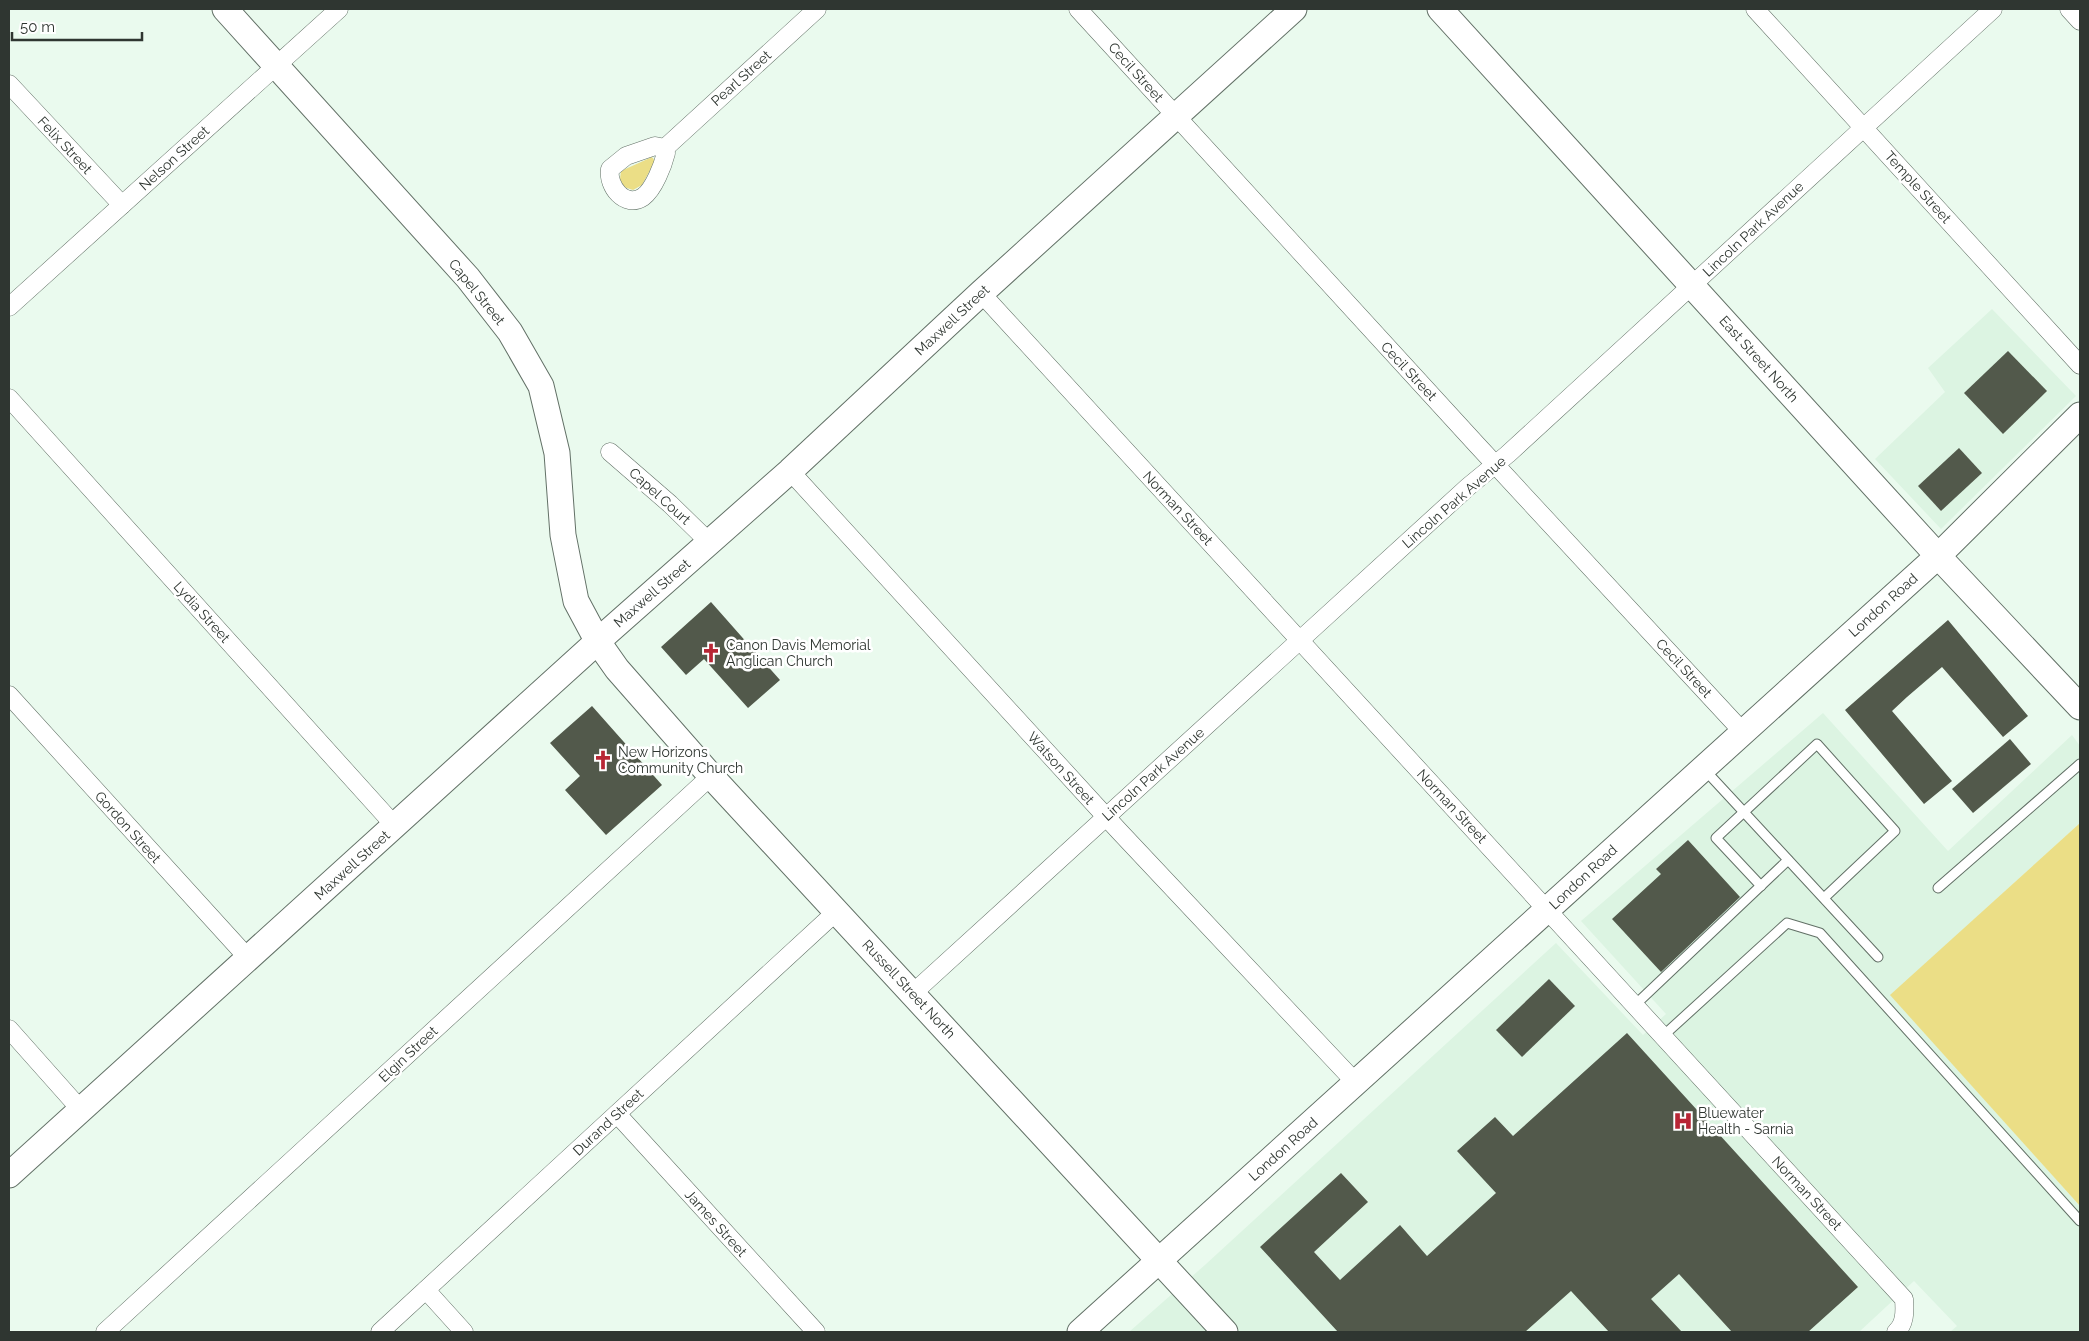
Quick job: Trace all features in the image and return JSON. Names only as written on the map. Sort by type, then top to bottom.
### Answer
[{"type":"street","name":"Capel Street","points":[[226,9],[468,278],[510,332],[541,386],[557,452],[563,535],[576,601],[598,642]]},
{"type":"street","name":"Nelson Street","points":[[9,307],[339,9]]},
{"type":"street","name":"Pearl Street","points":[[664,148],[818,9]]},
{"type":"street","name":"Cecil Street","points":[[1078,9],[1496,466],[1742,731]]},
{"type":"street","name":"Maxwell Street","points":[[9,1175],[598,642],[790,471],[981,293],[1294,9]]},
{"type":"street","name":"East Street North","points":[[1440,9],[1938,556],[2080,707]]},
{"type":"street","name":"Temple Street","points":[[1755,9],[2080,365]]},
{"type":"street","name":"Lincoln Park Avenue","points":[[912,994],[1469,486],[1496,466],[1993,9]]},
{"type":"street","points":[[2069,9],[2080,21]]},
{"type":"street","name":"Felix Street","points":[[9,84],[122,205]]},
{"type":"street","name":"Norman Street","points":[[981,293],[1904,1299],[1905,1311],[1899,1330]]},
{"type":"street","name":"Lydia Street","points":[[9,398],[395,826]]},
{"type":"street","name":"London Road","points":[[1080,1332],[1742,731],[1938,556],[2080,415]]},
{"type":"street","name":"Capel Court","points":[[610,452],[670,504],[709,542]]},
{"type":"street","name":"Watson Street","points":[[790,471],[1107,817],[1356,1083]]},
{"type":"street","name":"Russell Street North","points":[[598,642],[617,669],[711,776],[1225,1332]]},
{"type":"street","name":"Gordon Street","points":[[9,695],[248,958]]},
{"type":"street","name":"Elgin Street","points":[[106,1332],[711,776]]},
{"type":"street","name":"Durand Street","points":[[380,1332],[837,911]]},
{"type":"street","points":[[9,1029],[81,1110]]},
{"type":"street","name":"James Street","points":[[616,1114],[816,1332]]},
{"type":"street","points":[[426,1290],[464,1332]]},
{"type":"lane","points":[[1761,886],[1716,838],[1817,744],[1895,831],[1824,898]]},
{"type":"lane","points":[[1938,888],[2080,764]]},
{"type":"lane","points":[[1703,767],[1878,957]]},
{"type":"lane","points":[[1635,1005],[1788,860]]},
{"type":"lane","points":[[1663,1036],[1787,923],[1820,933],[2080,1221]]},
{"type":"shaded area","points":[[652,157],[655,161],[642,185],[633,190],[624,187],[620,179],[621,171]]},
{"type":"shaded area","points":[[1992,309],[2076,396],[1941,529],[1875,459],[1945,392],[1928,368]]},
{"type":"shaded area","name":"Bluewater Health - Sarnia","points":[[1823,713],[1948,851],[2072,735],[2080,746],[2080,823],[1891,995],[2080,1206],[2080,1332],[1950,1332],[1957,1326],[1914,1281],[1859,1332],[1129,1332],[1206,1264],[1556,943],[1643,1035],[1666,1014],[1581,921]]},
{"type":"shaded area","points":[[2080,823],[2080,1206],[1890,995]]},
{"type":"building","points":[[2008,351],[2047,391],[2003,434],[1964,393]]},
{"type":"building","points":[[1959,448],[1982,473],[1941,511],[1918,486]]},
{"type":"building","name":"Canon Davis Memorial Anglican Church","points":[[711,602],[780,680],[748,708],[704,659],[686,675],[661,647]]},
{"type":"building","points":[[1948,620],[2028,716],[2003,737],[1942,667],[1892,711],[1952,781],[1924,804],[1845,710]]},
{"type":"building","name":"New Horizons Community Church","points":[[592,706],[662,785],[606,835],[565,790],[580,776],[550,743]]},
{"type":"building","points":[[2010,739],[2031,764],[1973,813],[1952,789]]},
{"type":"building","points":[[1688,840],[1740,897],[1661,972],[1612,919],[1661,874],[1656,869]]},
{"type":"building","points":[[1549,979],[1575,1006],[1522,1057],[1496,1030]]},
{"type":"building","points":[[1627,1033],[1858,1287],[1808,1332],[1732,1332],[1679,1274],[1651,1299],[1682,1332],[1609,1332],[1571,1291],[1525,1332],[1338,1332],[1260,1247],[1341,1173],[1368,1202],[1314,1252],[1340,1280],[1400,1225],[1427,1256],[1496,1193],[1457,1151],[1495,1117],[1513,1136]]},
{"type":"place","name":"Canon Davis Memorial Anglican Church","points":[[711,653]]},
{"type":"place","name":"New Horizons Community Church","points":[[603,760]]},
{"type":"place","name":"Bluewater Health - Sarnia","points":[[1683,1121]]}]
